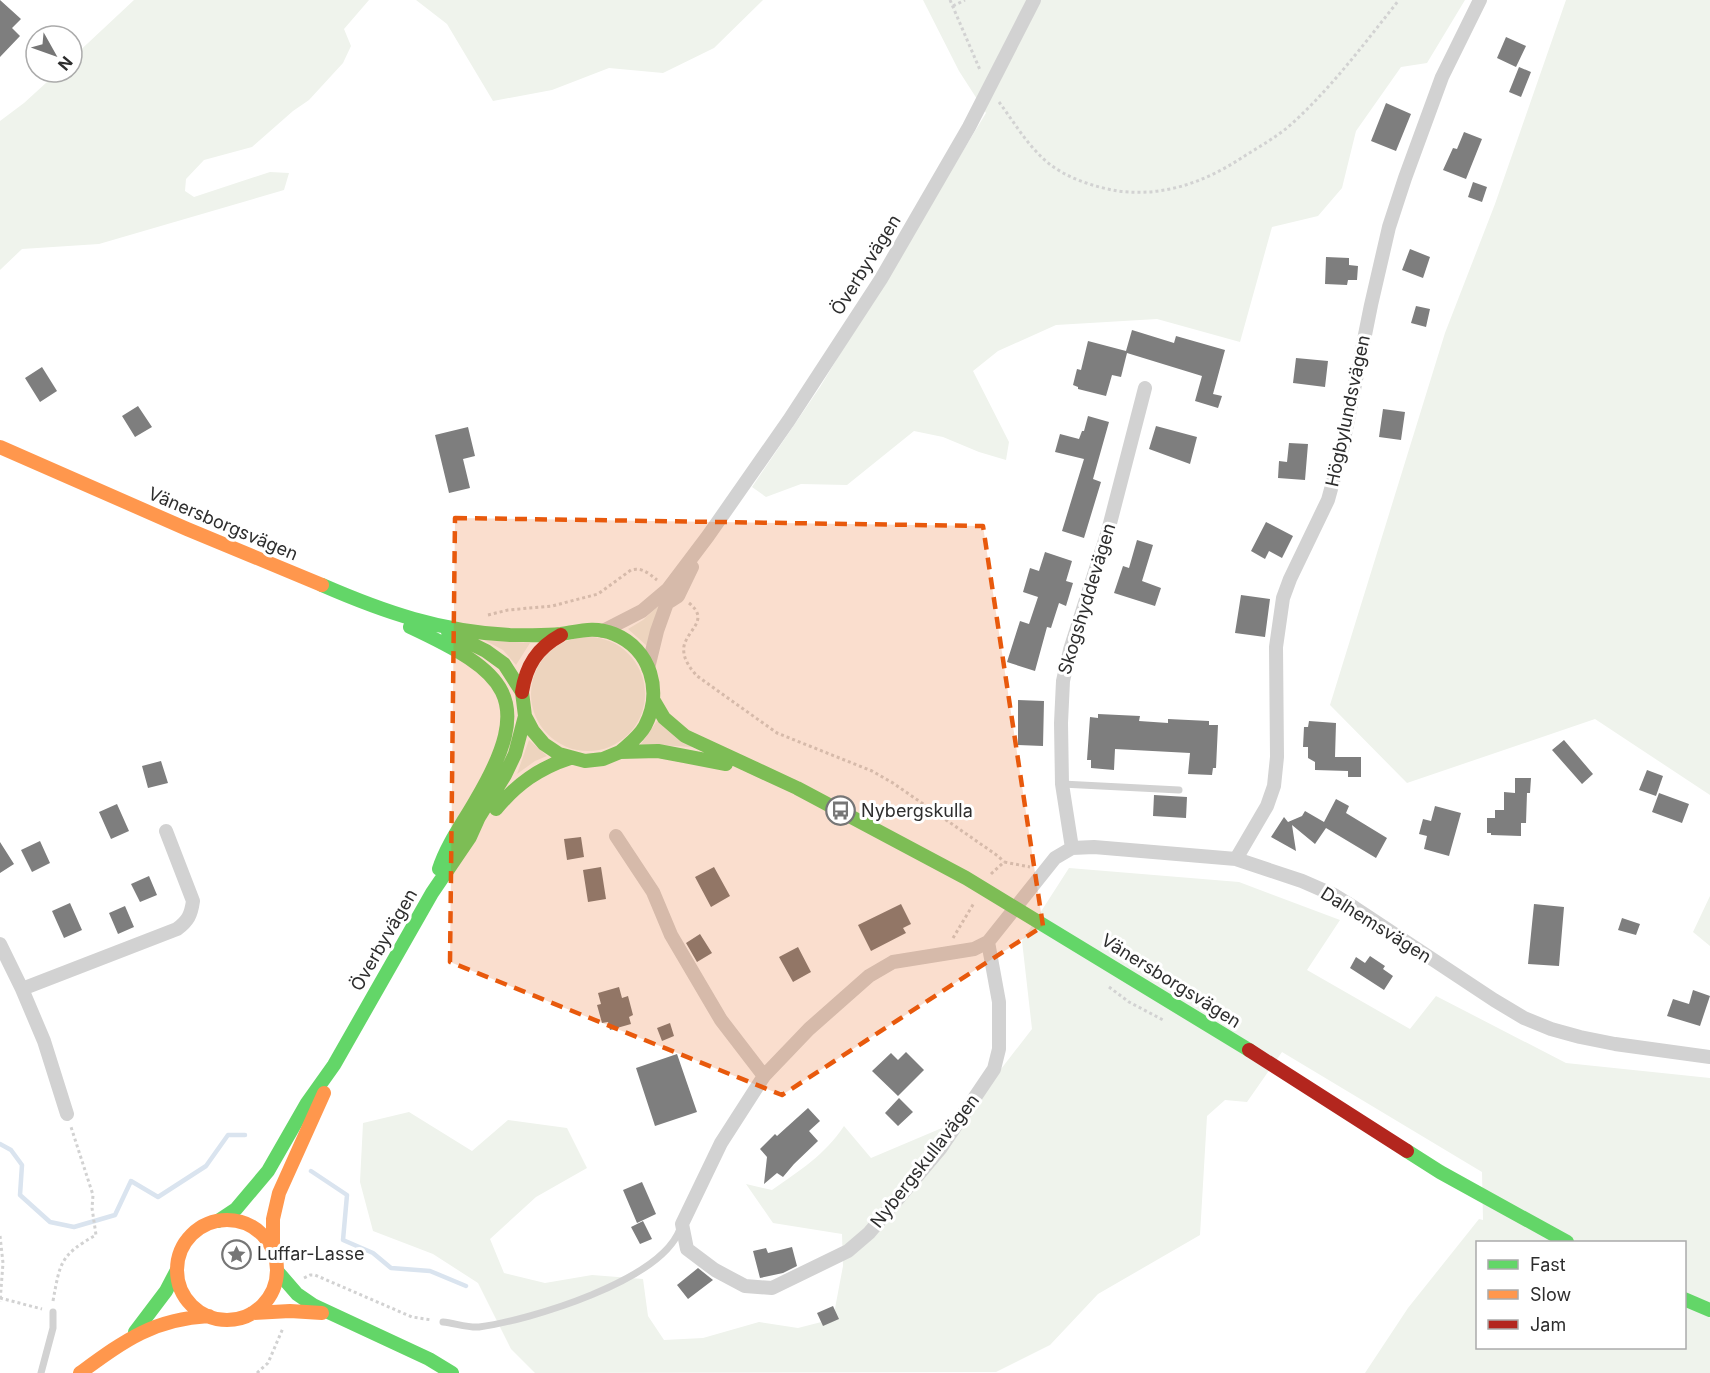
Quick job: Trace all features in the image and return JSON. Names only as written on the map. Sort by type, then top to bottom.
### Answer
[{"type":"main road","name":"Vänersborgsvägen","points":[[0,447],[177,525],[385,610],[435,625],[521,635],[561,634],[585,629],[613,633],[630,644],[648,668],[653,684],[654,701],[664,718],[685,736],[797,788],[912,848],[1016,907],[1231,1039],[1440,1172],[1565,1241]]},
{"type":"main road","points":[[385,610],[406,626],[469,657],[488,671],[497,681],[507,708],[506,729],[498,759],[442,856],[432,893]]},
{"type":"main road","name":"Vänersborgsvägen","points":[[435,625],[486,651],[504,664],[522,692],[525,716],[532,731],[544,744],[570,759],[594,761],[620,752],[658,751],[747,766]]},
{"type":"main road","points":[[522,692],[523,680],[533,658],[550,641],[561,634]]},
{"type":"main road","points":[[620,752],[629,747],[643,731],[652,712],[654,701]]},
{"type":"main road","name":"Överbyvägen","points":[[470,837],[515,754],[525,716]]},
{"type":"main road","name":"Överbyvägen","points":[[131,1336],[153,1311],[177,1270],[182,1248],[191,1235],[236,1209],[268,1171],[308,1103],[334,1065],[432,893],[470,837],[516,786],[552,764],[570,759]]},
{"type":"main road","name":"Överbyvägen","points":[[277,1271],[273,1250],[274,1211],[281,1187],[319,1109],[334,1065]]},
{"type":"main road","points":[[218,1221],[233,1220],[247,1224],[260,1232],[273,1250]]},
{"type":"main road","points":[[177,1270],[179,1284],[186,1298],[196,1309],[208,1316]]},
{"type":"main road","points":[[252,1313],[268,1298],[277,1271]]},
{"type":"main road","points":[[277,1271],[297,1294],[331,1315],[384,1337],[452,1373]]},
{"type":"main road","points":[[1686,1300],[1710,1310]]},
{"type":"main road","points":[[80,1373],[131,1336],[172,1320],[190,1316],[230,1319],[252,1313],[290,1311],[331,1315]]},
{"type":"street","name":"Överbyvägen","points":[[603,631],[642,611],[668,589],[789,420],[881,279],[969,127],[1034,0]]},
{"type":"street","name":"Högbylundsvägen","points":[[1236,859],[1267,806],[1274,786],[1276,647],[1283,598],[1328,500],[1342,449],[1389,227],[1405,178],[1442,77],[1480,0]]},
{"type":"street","name":"Skogshyddevägen","points":[[1072,848],[1062,784],[1063,681],[1070,650],[1108,531],[1145,388]]},
{"type":"street","name":"Överbyvägen","points":[[648,668],[667,603],[678,596],[708,536]]},
{"type":"street","points":[[22,989],[177,929],[186,922],[192,912],[193,901],[166,831]]},
{"type":"street","points":[[616,837],[653,892],[671,935],[720,1020],[764,1077]]},
{"type":"street","name":"Dalhemsvägen","points":[[1072,848],[1094,847],[1236,859],[1302,881],[1334,895],[1494,1000],[1533,1022],[1592,1039],[1710,1057]]},
{"type":"street","points":[[682,1224],[721,1143],[764,1077],[809,1029],[869,976],[892,962],[974,949],[988,942],[1055,858],[1072,848]]},
{"type":"street","name":"Nybergskullavägen","points":[[682,1224],[687,1249],[715,1270],[745,1286],[772,1288],[848,1251],[869,1233],[940,1149],[994,1069],[999,1049],[999,1002],[988,942]]},
{"type":"street","points":[[0,944],[44,1041],[67,1114]]},
{"type":"lane","points":[[1062,784],[1179,790]]},
{"type":"lane","points":[[443,1322],[477,1327],[530,1316],[611,1287],[657,1258],[671,1246],[682,1224]]},
{"type":"lane","points":[[41,1373],[52,1328],[53,1312]]},
{"type":"path","points":[[950,0],[980,70]]},
{"type":"path","points":[[953,6],[965,0]]},
{"type":"path","points":[[999,102],[1032,147],[1049,163],[1069,175],[1106,189],[1132,193],[1181,188],[1226,168],[1279,134],[1298,118],[1342,70],[1399,0]]},
{"type":"path","points":[[0,1236],[3,1263],[0,1299],[53,1312],[59,1267],[80,1244],[96,1235],[97,1229],[92,1208],[93,1195],[67,1114]]},
{"type":"highlighted area","points":[[455,518],[983,526],[1043,926],[782,1095],[450,962]]},
{"type":"shaded area","points":[[134,0],[369,0],[344,29],[351,46],[343,63],[309,100],[252,147],[204,160],[186,179],[185,191],[194,197],[270,172],[289,173],[284,190],[99,244],[22,249],[0,270],[0,121],[45,84],[84,84],[84,47]]},
{"type":"shaded area","points":[[416,0],[763,0],[714,48],[663,73],[609,68],[552,90],[493,101],[447,24]]},
{"type":"shaded area","points":[[923,0],[1465,0],[1427,63],[1401,67],[1356,131],[1342,188],[1318,216],[1272,227],[1240,342],[1157,319],[1056,325],[998,351],[973,371],[1009,442],[1006,460],[943,437],[914,431],[847,485],[801,484],[766,497],[752,487],[820,387],[986,113],[959,71]]},
{"type":"shaded area","points":[[1566,0],[1710,0],[1710,795],[1595,719],[1407,783],[1330,705],[1445,333],[1495,204]]},
{"type":"shaded area","points":[[666,599],[647,646],[628,629],[643,620]]},
{"type":"shaded area","points":[[588,637],[610,641],[628,654],[641,672],[645,694],[641,716],[628,734],[610,747],[588,751],[566,747],[548,734],[535,716],[531,694],[535,672],[548,654],[566,641]]},
{"type":"shaded area","points":[[484,640],[530,643],[516,665],[503,650]]},
{"type":"shaded area","points":[[657,721],[692,747],[641,744]]},
{"type":"shaded area","points":[[529,740],[547,756],[535,761],[517,774]]},
{"type":"shaded area","points":[[1069,868],[1239,882],[1340,920],[1307,970],[1410,1029],[1436,996],[1566,1063],[1710,1078],[1710,1373],[1365,1373],[1408,1308],[1479,1219],[1483,1220],[1482,1172],[1282,1052],[1247,1102],[1225,1100],[1207,1116],[1200,1235],[1098,1294],[1050,1345],[996,1372],[535,1373],[511,1349],[478,1283],[433,1254],[373,1231],[360,1182],[363,1123],[409,1112],[472,1151],[508,1120],[567,1128],[587,1168],[536,1197],[490,1239],[504,1273],[545,1283],[592,1275],[643,1279],[648,1316],[664,1340],[703,1338],[759,1322],[798,1328],[833,1319],[843,1266],[842,1234],[773,1223],[746,1184],[772,1190],[829,1146],[844,1126],[871,1158],[949,1125],[1001,1069],[1032,1029],[1022,941]]},
{"type":"shaded area","points":[[1710,896],[1710,946],[1693,932]]},
{"type":"building","points":[[0,0],[21,19],[12,28],[20,36],[0,57]]},
{"type":"building","points":[[1506,37],[1526,46],[1516,67],[1497,58]]},
{"type":"building","points":[[1519,67],[1531,72],[1521,97],[1509,92]]},
{"type":"building","points":[[1386,103],[1411,114],[1396,151],[1371,141]]},
{"type":"building","points":[[1464,132],[1482,139],[1466,179],[1443,170],[1453,148],[1457,149]]},
{"type":"building","points":[[1473,182],[1487,187],[1482,202],[1468,197]]},
{"type":"building","points":[[1410,249],[1430,257],[1423,278],[1402,270]]},
{"type":"building","points":[[1326,257],[1349,258],[1349,265],[1358,266],[1357,280],[1348,280],[1347,285],[1325,284]]},
{"type":"building","points":[[1416,306],[1430,309],[1426,327],[1411,323]]},
{"type":"building","points":[[1132,330],[1174,343],[1176,336],[1225,350],[1213,394],[1222,396],[1218,408],[1195,401],[1202,376],[1127,353],[1121,377],[1112,375],[1106,396],[1078,389],[1073,385],[1077,369],[1081,370],[1088,341],[1126,351]]},
{"type":"building","points":[[1296,358],[1328,361],[1325,387],[1293,383]]},
{"type":"building","points":[[42,367],[57,391],[40,402],[25,378]]},
{"type":"building","points":[[138,406],[152,427],[135,437],[122,416]]},
{"type":"building","points":[[1383,409],[1405,412],[1401,440],[1379,437]]},
{"type":"building","points":[[1088,416],[1109,422],[1093,479],[1101,482],[1084,538],[1062,531],[1084,459],[1055,452],[1060,434],[1079,439]]},
{"type":"building","points":[[1156,426],[1197,437],[1190,464],[1149,449]]},
{"type":"building","points":[[468,427],[475,456],[463,459],[470,488],[449,493],[435,435]]},
{"type":"building","points":[[1289,443],[1308,444],[1305,480],[1278,478],[1279,461],[1287,462]]},
{"type":"building","points":[[1266,522],[1293,536],[1282,558],[1269,551],[1265,559],[1251,551]]},
{"type":"building","points":[[1137,540],[1153,545],[1142,581],[1161,588],[1155,606],[1114,593],[1123,566],[1129,568]]},
{"type":"building","points":[[1045,552],[1072,561],[1066,581],[1073,583],[1066,606],[1059,603],[1051,628],[1047,627],[1035,671],[1007,662],[1020,621],[1029,624],[1038,597],[1023,592],[1030,568],[1039,571]]},
{"type":"building","points":[[1241,595],[1270,599],[1265,637],[1235,633]]},
{"type":"building","points":[[1018,700],[1044,701],[1043,746],[1018,745]]},
{"type":"building","points":[[1098,714],[1140,716],[1139,721],[1168,723],[1168,719],[1209,721],[1209,725],[1218,725],[1216,768],[1213,768],[1212,775],[1188,774],[1190,753],[1115,749],[1114,770],[1091,768],[1091,760],[1087,760],[1090,717],[1098,718]]},
{"type":"building","points":[[1309,721],[1336,723],[1335,757],[1361,757],[1361,777],[1348,777],[1348,771],[1315,770],[1315,762],[1308,758],[1308,747],[1303,747],[1304,727],[1308,727]]},
{"type":"building","points":[[1564,740],[1593,774],[1582,784],[1552,750]]},
{"type":"building","points":[[161,761],[168,783],[148,788],[142,766]]},
{"type":"building","points":[[1647,770],[1663,776],[1656,796],[1639,790]]},
{"type":"building","points":[[1515,778],[1531,778],[1530,793],[1527,793],[1526,823],[1521,823],[1521,836],[1491,835],[1487,833],[1487,818],[1495,818],[1495,810],[1504,810],[1504,792],[1515,793]]},
{"type":"building","points":[[1659,793],[1689,804],[1682,823],[1652,812]]},
{"type":"building","points":[[1154,795],[1187,797],[1186,818],[1153,816]]},
{"type":"building","points":[[1336,799],[1349,806],[1346,813],[1387,838],[1376,858],[1326,828],[1315,844],[1292,825],[1296,851],[1271,837],[1284,817],[1288,822],[1302,816],[1305,811],[1324,822]]},
{"type":"building","points":[[117,804],[129,831],[111,839],[99,812]]},
{"type":"building","points":[[1435,806],[1461,813],[1449,856],[1424,849],[1427,836],[1419,834],[1423,819],[1431,821]]},
{"type":"building","points":[[581,837],[584,857],[567,860],[564,839]]},
{"type":"building","points":[[40,841],[50,863],[32,872],[21,850]]},
{"type":"building","points":[[0,842],[14,864],[0,873]]},
{"type":"building","points":[[601,867],[606,899],[588,902],[583,870]]},
{"type":"building","points":[[714,867],[730,896],[711,907],[695,877]]},
{"type":"building","points":[[149,876],[157,895],[140,902],[131,884]]},
{"type":"building","points":[[70,903],[82,930],[64,938],[52,911]]},
{"type":"building","points":[[901,904],[911,924],[903,928],[906,933],[871,951],[858,925]]},
{"type":"building","points":[[1534,904],[1564,907],[1559,966],[1528,964]]},
{"type":"building","points":[[125,906],[134,927],[118,934],[109,913]]},
{"type":"building","points":[[1622,918],[1640,924],[1636,935],[1618,930]]},
{"type":"building","points":[[700,934],[712,953],[697,962],[686,943]]},
{"type":"building","points":[[798,947],[811,972],[793,982],[779,957]]},
{"type":"building","points":[[1370,956],[1385,966],[1383,969],[1393,976],[1384,990],[1350,968],[1356,957],[1365,963]]},
{"type":"building","points":[[619,987],[622,998],[628,996],[633,1015],[629,1017],[631,1024],[610,1030],[608,1022],[602,1023],[597,1005],[601,1004],[598,993]]},
{"type":"building","points":[[1693,990],[1710,996],[1700,1026],[1667,1016],[1673,999],[1689,1004]]},
{"type":"building","points":[[670,1023],[674,1036],[662,1041],[657,1028]]},
{"type":"building","points":[[906,1052],[924,1070],[898,1096],[872,1071],[891,1053],[898,1060]]},
{"type":"building","points":[[677,1054],[697,1112],[655,1126],[636,1068]]},
{"type":"building","points":[[899,1098],[913,1112],[898,1126],[885,1113]]},
{"type":"building","points":[[808,1108],[820,1121],[809,1131],[818,1141],[783,1177],[777,1173],[764,1184],[767,1157],[760,1149]]},
{"type":"building","points":[[642,1182],[656,1214],[637,1223],[623,1190]]},
{"type":"building","points":[[643,1221],[652,1239],[640,1244],[631,1227]]},
{"type":"building","points":[[792,1247],[797,1266],[783,1273],[760,1278],[753,1251],[766,1248],[768,1253]]},
{"type":"building","points":[[698,1268],[713,1280],[688,1299],[677,1285]]},
{"type":"building","points":[[833,1306],[839,1319],[823,1326],[817,1313]]},
{"type":"waterway","points":[[0,1144],[11,1150],[22,1165],[20,1195],[50,1222],[74,1227],[115,1215],[131,1181],[158,1197],[206,1166],[228,1135],[245,1135]]},
{"type":"waterway","points":[[311,1171],[347,1195],[343,1240],[373,1253],[391,1268],[430,1271],[466,1286]]},
{"type":"traffic: fast","points":[[322,585],[391,612],[461,630],[510,635],[555,635],[594,630],[614,634],[627,641],[645,661],[653,686],[653,699],[643,730],[620,752]]},
{"type":"traffic: fast","points":[[410,627],[443,643],[489,674],[502,692],[507,712],[505,736],[495,765],[451,842],[439,869]]},
{"type":"traffic: fast","points":[[448,632],[486,651],[504,664],[522,692],[525,716],[533,731],[544,744],[559,754],[585,761],[603,759],[620,752],[658,751],[726,764]]},
{"type":"traffic: fast","points":[[654,701],[664,718],[685,736],[797,788],[966,878],[1249,1050]]},
{"type":"traffic: fast","points":[[218,1221],[236,1209],[268,1171],[307,1103],[334,1065],[432,893],[470,837],[479,817],[505,775],[515,754],[525,716]]},
{"type":"traffic: fast","points":[[496,809],[529,778],[570,758]]},
{"type":"traffic: fast","points":[[1407,1151],[1440,1172],[1565,1241]]},
{"type":"traffic: fast","points":[[135,1332],[166,1291],[177,1270]]},
{"type":"traffic: fast","points":[[277,1271],[297,1294],[313,1305],[429,1359],[452,1373]]},
{"type":"traffic: fast","points":[[1686,1300],[1710,1310]]},
{"type":"traffic: slow","points":[[0,447],[322,585]]},
{"type":"traffic: slow","points":[[273,1250],[273,1219],[279,1193],[324,1093]]},
{"type":"traffic: slow","points":[[227,1220],[246,1224],[262,1235],[273,1251],[277,1270],[273,1289],[262,1305],[246,1316],[227,1320],[208,1316],[192,1305],[181,1289],[177,1270],[181,1251],[192,1235],[208,1224],[227,1220]]},
{"type":"traffic: slow","points":[[252,1313],[290,1311],[322,1313]]},
{"type":"traffic: slow","points":[[80,1373],[125,1342],[155,1327],[189,1318],[209,1316]]},
{"type":"traffic: jam","points":[[522,692],[526,674],[534,659],[545,646],[561,635]]},
{"type":"traffic: jam","points":[[1249,1050],[1407,1151]]},
{"type":"place","name":"Nybergskulla","points":[[840,811]]},
{"type":"place","name":"Luffar-Lasse","points":[[236,1254]]}]
